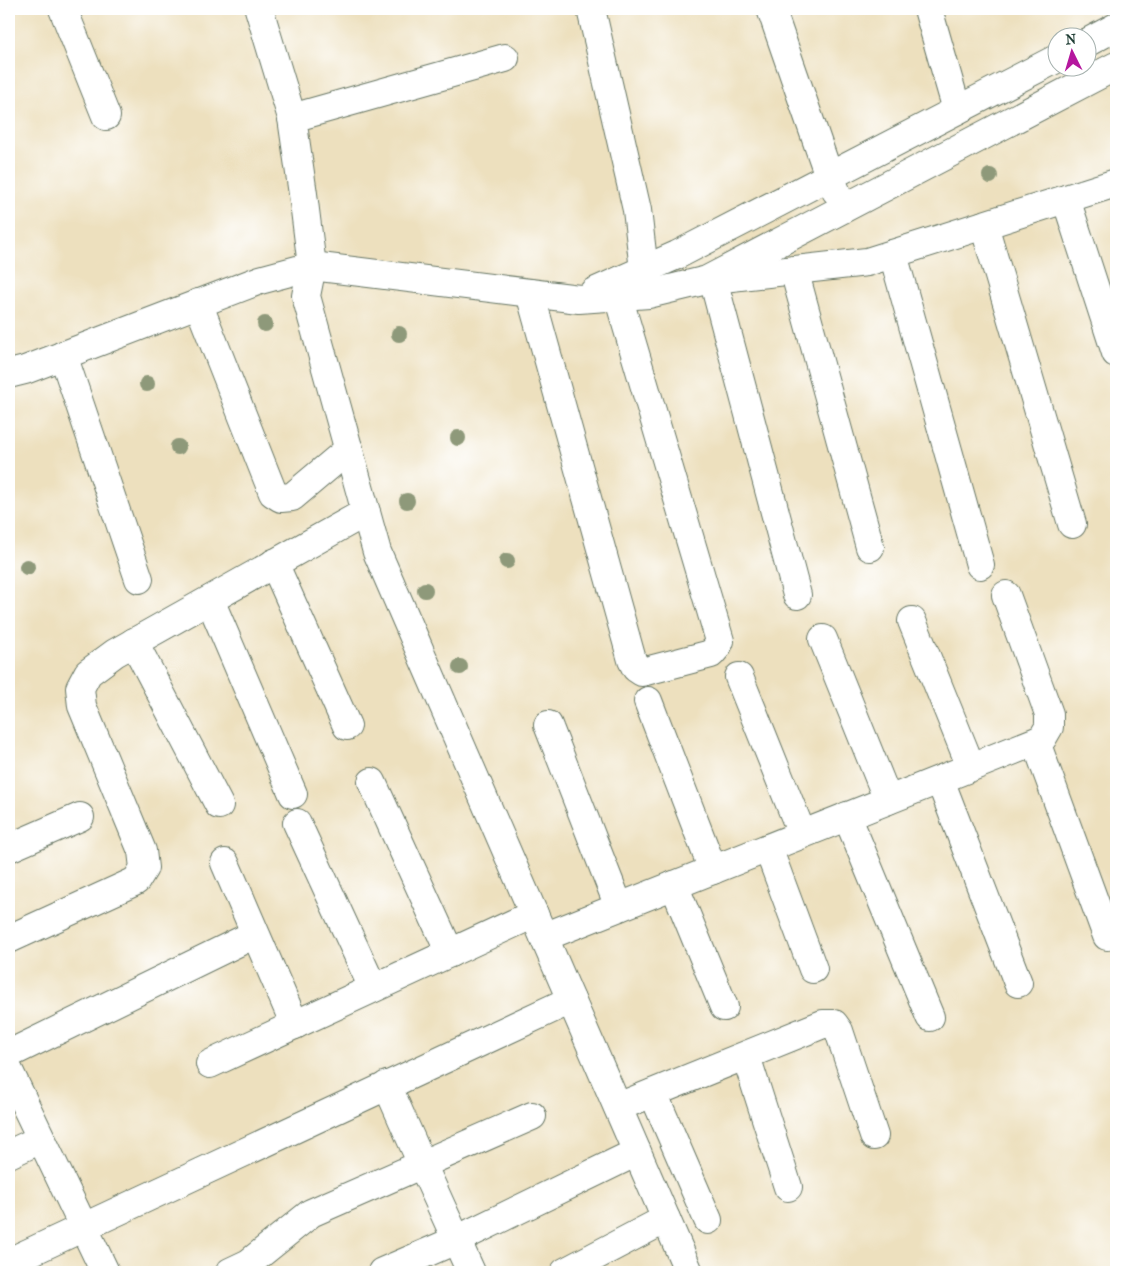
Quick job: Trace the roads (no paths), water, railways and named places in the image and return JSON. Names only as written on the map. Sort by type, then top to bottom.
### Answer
[{"type":"street","points":[[63,9],[106,116]]},
{"type":"street","points":[[259,9],[292,118],[312,266],[306,296],[377,552],[689,1272]]},
{"type":"street","points":[[591,9],[637,210],[644,270]]},
{"type":"street","points":[[771,9],[843,209]]},
{"type":"street","points":[[928,9],[957,110]]},
{"type":"street","points":[[1114,9],[1116,14]]},
{"type":"street","points":[[1098,37],[1116,27]]},
{"type":"street","points":[[292,118],[505,58]]},
{"type":"street","points":[[579,299],[677,255],[1048,63]]},
{"type":"street","points":[[710,280],[1116,66]]},
{"type":"street","points":[[9,374],[64,356],[260,280],[312,266],[579,299],[649,294],[710,280],[867,262],[1116,183]]},
{"type":"street","points":[[1066,199],[1116,353]]},
{"type":"street","points":[[984,225],[1072,524]]},
{"type":"street","points":[[893,254],[980,564]]},
{"type":"street","points":[[794,270],[870,547]]},
{"type":"street","points":[[710,280],[797,595]]},
{"type":"street","points":[[530,293],[632,660],[636,668],[642,672],[711,654],[720,641],[618,296]]},
{"type":"street","points":[[198,304],[273,493],[281,498],[292,497],[349,449]]},
{"type":"street","points":[[64,356],[139,579]]},
{"type":"street","points":[[9,939],[136,881],[144,868],[142,851],[82,706],[80,688],[88,673],[115,653],[366,512]]},
{"type":"street","points":[[274,563],[347,726]]},
{"type":"street","points":[[210,1064],[450,953],[539,926],[619,907],[1042,739],[1049,727],[1049,714],[1006,595]]},
{"type":"street","points":[[210,600],[294,794]]},
{"type":"street","points":[[912,621],[971,767]]},
{"type":"street","points":[[823,639],[888,800]]},
{"type":"street","points":[[134,642],[218,805]]},
{"type":"street","points":[[739,677],[802,834]]},
{"type":"street","points":[[648,701],[713,870]]},
{"type":"street","points":[[548,725],[619,907]]},
{"type":"street","points":[[1036,742],[1107,936]]},
{"type":"street","points":[[940,780],[1018,983]]},
{"type":"street","points":[[372,782],[450,953]]},
{"type":"street","points":[[847,816],[930,1018]]},
{"type":"street","points":[[9,848],[80,817]]},
{"type":"street","points":[[298,823],[373,988]]},
{"type":"street","points":[[768,848],[813,969]]},
{"type":"street","points":[[225,863],[295,1025]]},
{"type":"street","points":[[674,885],[724,1007]]},
{"type":"street","points":[[9,1054],[255,934]]},
{"type":"street","points":[[9,1262],[571,1000]]},
{"type":"street","points":[[618,1107],[823,1024],[834,1024],[839,1031],[874,1136]]},
{"type":"street","points":[[746,1056],[788,1187]]},
{"type":"street","points":[[9,1071],[105,1272]]},
{"type":"street","points":[[387,1085],[471,1272]]},
{"type":"street","points":[[653,1093],[708,1220]]},
{"type":"street","points":[[230,1272],[249,1263],[310,1213],[532,1116]]},
{"type":"street","points":[[9,1154],[41,1139]]},
{"type":"street","points":[[382,1272],[456,1240],[637,1152]]},
{"type":"street","points":[[564,1272],[666,1219]]}]
